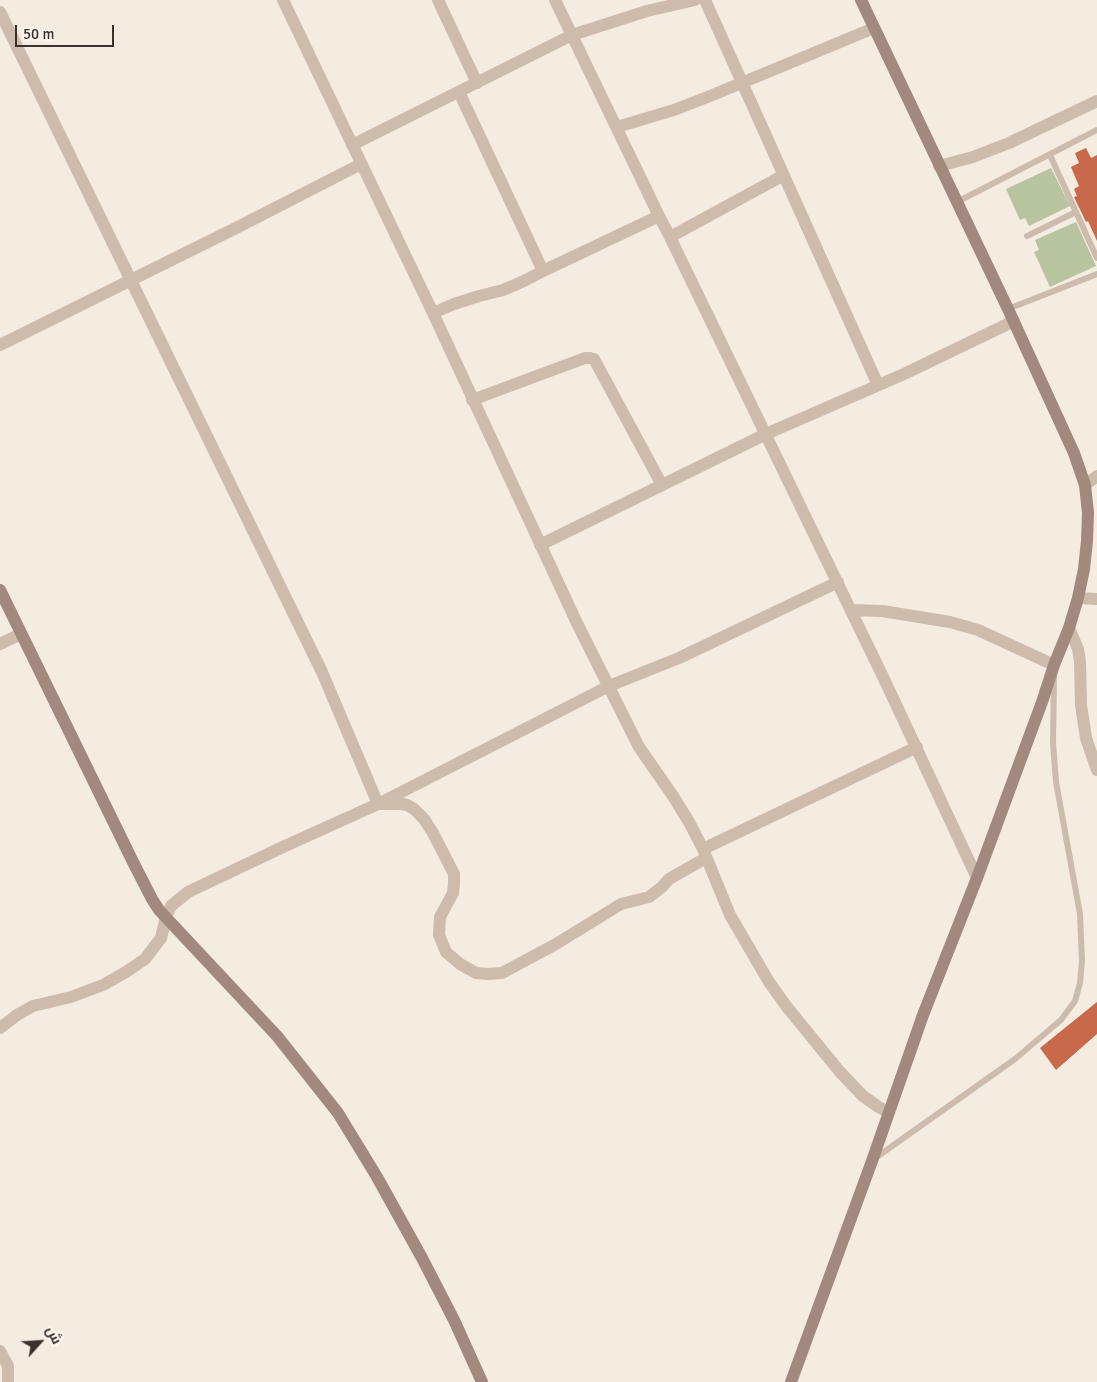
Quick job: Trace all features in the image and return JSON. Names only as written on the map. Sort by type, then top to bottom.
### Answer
[{"type":"main road","points":[[791,1382],[923,1015],[977,878],[1042,702],[1054,664],[1069,628],[1078,598],[1087,541],[1086,485],[1074,453],[1014,321],[861,0]]},
{"type":"main road","points":[[0,590],[146,888],[159,910],[277,1036],[338,1113],[377,1177],[422,1258],[454,1320],[482,1382]]},
{"type":"street","points":[[283,0],[433,313],[540,545],[639,747],[689,822],[705,854],[730,915],[769,982],[840,1072],[863,1096],[888,1112]]},
{"type":"street","points":[[438,0],[477,83]]},
{"type":"street","points":[[556,0],[917,746],[977,878]]},
{"type":"street","points":[[352,146],[572,35],[647,11],[695,0]]},
{"type":"street","points":[[705,0],[878,385]]},
{"type":"street","points":[[0,12],[322,672],[378,804]]},
{"type":"street","points":[[617,127],[674,110],[874,28]]},
{"type":"street","points":[[458,92],[543,271]]},
{"type":"street","points":[[939,166],[974,157],[1000,147],[1097,101]]},
{"type":"street","points":[[0,345],[361,164]]},
{"type":"street","points":[[670,237],[784,175]]},
{"type":"street","points":[[433,313],[479,296],[503,290],[524,281],[659,216]]},
{"type":"street","points":[[540,545],[766,434],[878,385],[1014,321]]},
{"type":"street","points":[[472,400],[581,360],[594,359],[662,485]]},
{"type":"street","points":[[1086,485],[1097,476]]},
{"type":"street","points":[[0,1028],[33,1006],[71,997],[103,985],[145,959],[161,938],[166,917],[172,906],[188,892],[378,804],[609,686],[679,658],[838,582]]},
{"type":"street","points":[[1078,598],[1097,599]]},
{"type":"street","points":[[851,610],[882,611],[950,622],[978,630],[1054,664]]},
{"type":"street","points":[[1069,628],[1078,649],[1081,705],[1086,738],[1097,770]]},
{"type":"street","points":[[0,644],[21,634]]},
{"type":"street","points":[[378,804],[407,805],[424,819],[454,874],[453,893],[440,917],[439,935],[446,952],[460,964],[476,973],[502,973],[556,944],[622,904],[649,897],[705,854],[917,746]]},
{"type":"street","points":[[0,1351],[8,1366],[8,1382]]},
{"type":"lane","points":[[957,202],[1097,130]]},
{"type":"lane","points":[[1050,155],[1097,258]]},
{"type":"lane","points":[[1027,236],[1076,212]]},
{"type":"lane","points":[[1008,309],[1097,274]]},
{"type":"lane","points":[[872,1161],[1015,1058],[1061,1020],[1075,1001],[1080,983],[1082,961],[1080,914],[1056,782],[1053,743],[1054,664]]},
{"type":"green space","points":[[1051,168],[1070,206],[1029,226],[1025,218],[1020,220],[1006,189]]},
{"type":"green space","points":[[1076,222],[1096,266],[1050,287],[1034,252],[1039,250],[1035,240]]},
{"type":"building","points":[[1086,148],[1091,158],[1097,155],[1097,241],[1074,197],[1077,196],[1074,189],[1079,186],[1071,167],[1079,163],[1075,153]]},
{"type":"building","points":[[1097,1002],[1097,1034],[1056,1070],[1040,1048]]}]
